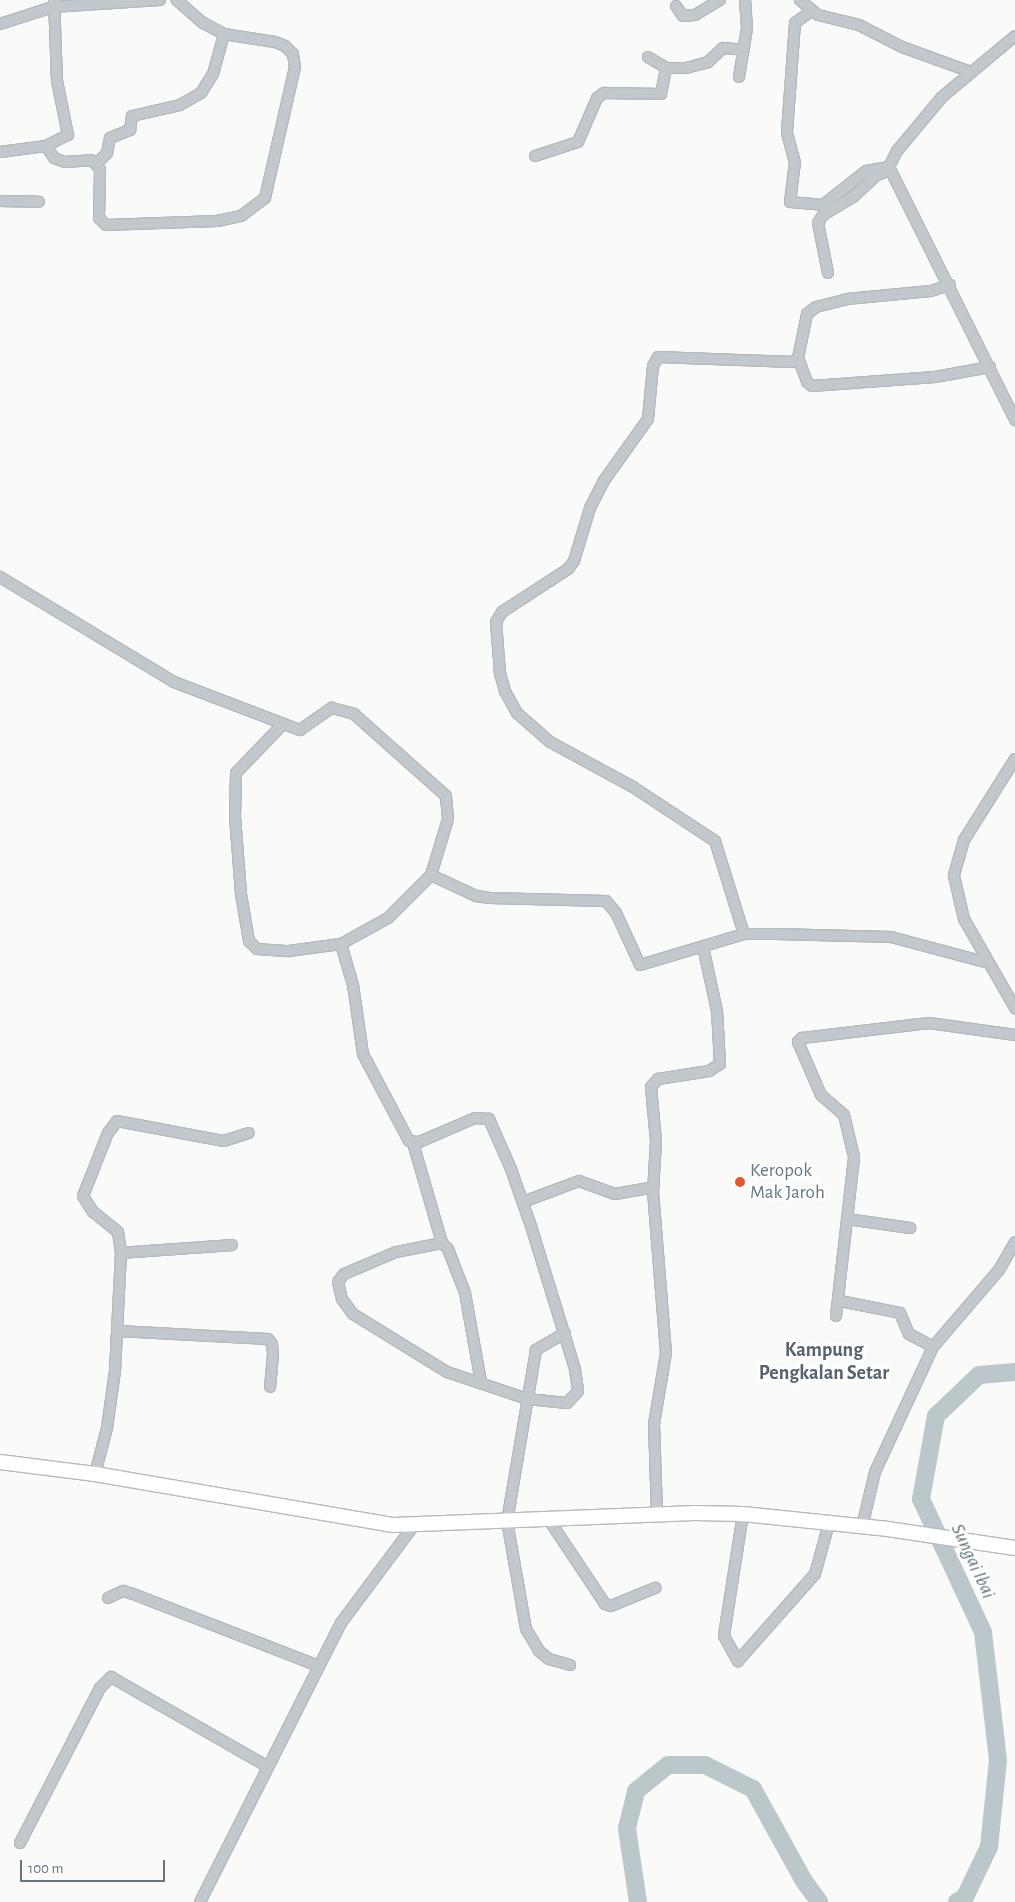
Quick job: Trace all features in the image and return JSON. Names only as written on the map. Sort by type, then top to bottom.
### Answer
[{"type":"main road","points":[[0,1462],[94,1474],[383,1524],[414,1525],[657,1514],[743,1514],[888,1529],[1015,1548]]},
{"type":"street","points":[[0,24],[54,4],[160,0]]},
{"type":"street","points":[[46,146],[54,158],[65,162],[91,160],[96,164],[100,170],[99,218],[106,225],[217,221],[241,216],[264,198],[295,61],[285,46],[224,34],[203,23],[177,0]]},
{"type":"street","points":[[676,6],[683,16],[695,15],[720,0]]},
{"type":"street","points":[[739,76],[744,50],[745,0]]},
{"type":"street","points":[[800,0],[811,11],[859,25],[902,47],[974,69]]},
{"type":"street","points":[[0,152],[46,146],[68,135],[57,81],[54,4]]},
{"type":"street","points":[[811,11],[795,23],[787,133],[794,151],[790,202],[823,205],[866,171],[890,169]]},
{"type":"street","points":[[96,164],[107,153],[110,138],[130,130],[132,116],[180,106],[202,93],[213,74],[224,34]]},
{"type":"street","points":[[828,273],[818,223],[824,215],[853,197],[877,175],[890,169],[897,151],[942,97],[1015,36]]},
{"type":"street","points":[[648,57],[666,68],[702,64],[723,48],[744,50]]},
{"type":"street","points":[[535,156],[578,142],[597,98],[604,93],[661,94],[666,68]]},
{"type":"street","points":[[890,169],[922,237],[940,266],[982,369],[1015,420]]},
{"type":"street","points":[[0,201],[39,202]]},
{"type":"street","points":[[947,286],[931,291],[881,294],[816,307],[807,314],[798,358],[812,386],[982,369]]},
{"type":"street","points":[[744,934],[715,841],[633,787],[550,742],[517,713],[502,682],[496,622],[502,612],[568,569],[574,561],[588,514],[602,482],[648,419],[653,366],[658,357],[786,363],[798,358]]},
{"type":"street","points":[[0,577],[174,682],[283,724],[305,729],[332,708],[347,710],[437,786],[446,796],[449,808],[431,875],[388,918],[341,944],[289,951],[257,949],[249,941],[241,894],[235,816],[236,773],[283,724]]},
{"type":"street","points":[[1015,759],[964,840],[954,876],[964,919],[1015,1008]]},
{"type":"street","points":[[431,875],[476,896],[490,898],[606,900],[616,912],[640,966],[744,934],[891,937],[989,963]]},
{"type":"street","points":[[341,944],[353,985],[363,1054],[404,1132],[413,1143],[442,1243],[448,1249],[465,1292],[481,1382]]},
{"type":"street","points":[[657,1514],[654,1424],[666,1354],[653,1187],[656,1141],[652,1082],[709,1071],[721,1060],[717,1011],[703,947]]},
{"type":"street","points":[[836,1316],[840,1301],[854,1157],[846,1121],[839,1109],[821,1095],[798,1042],[802,1038],[929,1023],[1015,1034]]},
{"type":"street","points":[[413,1143],[476,1118],[489,1119],[523,1202],[565,1333],[577,1380],[578,1391],[574,1399],[567,1404],[527,1400],[481,1382],[447,1372],[417,1356],[353,1314],[342,1298],[338,1282],[344,1274],[396,1252],[442,1243]]},
{"type":"street","points":[[94,1474],[107,1428],[118,1332],[121,1253],[118,1232],[92,1212],[83,1196],[112,1125],[117,1121],[224,1141],[249,1133]]},
{"type":"street","points":[[523,1202],[580,1181],[615,1194],[653,1187]]},
{"type":"street","points":[[847,1219],[910,1228]]},
{"type":"street","points":[[862,1527],[875,1472],[933,1347],[998,1270],[1015,1242]]},
{"type":"street","points":[[121,1253],[232,1245]]},
{"type":"street","points":[[840,1301],[900,1313],[909,1334],[933,1347]]},
{"type":"street","points":[[118,1332],[268,1339],[272,1344],[273,1354],[270,1387]]},
{"type":"street","points":[[565,1333],[536,1350],[507,1521],[510,1554],[528,1634],[549,1660],[570,1665]]},
{"type":"street","points":[[743,1514],[724,1636],[738,1661],[815,1574],[829,1522]]},
{"type":"street","points":[[549,1520],[605,1604],[611,1606],[655,1588]]},
{"type":"street","points":[[200,1902],[341,1624],[414,1525]]},
{"type":"street","points":[[108,1598],[123,1591],[133,1594],[319,1666]]},
{"type":"street","points":[[20,1843],[100,1688],[111,1677],[268,1767]]},
{"type":"waterway","name":"Sungai Ibai","points":[[957,1902],[965,1897],[989,1847],[998,1760],[983,1632],[921,1499],[936,1416],[979,1375],[1015,1372]]},
{"type":"waterway","name":"Sungai Ibai","points":[[638,1902],[627,1828],[636,1791],[668,1765],[705,1765],[753,1789],[804,1881],[819,1902]]},
{"type":"place","name":"Keropok Mak Jaroh","points":[[740,1182]]},
{"type":"district","name":"Kampung Pengkalan Setar","points":[[824,1362]]}]
